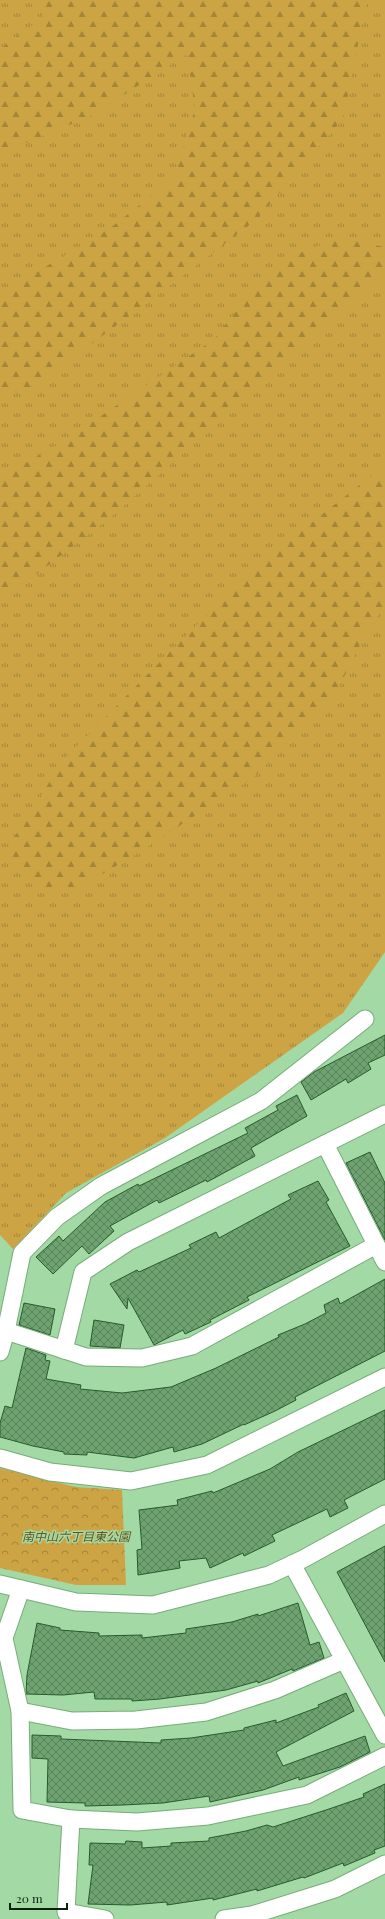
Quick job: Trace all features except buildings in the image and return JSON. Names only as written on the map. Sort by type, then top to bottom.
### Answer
[{"type":"street","points":[[0,1352],[6,1331],[22,1253],[57,1217],[102,1186],[261,1100],[365,1019]]},
{"type":"street","points":[[64,1350],[84,1272],[128,1242],[385,1114]]},
{"type":"street","points":[[325,1144],[385,1262]]},
{"type":"street","points":[[6,1331],[86,1357],[142,1358],[192,1346],[376,1245]]},
{"type":"street","points":[[0,1458],[50,1472],[131,1481],[207,1465],[385,1377]]},
{"type":"street","points":[[0,1584],[76,1602],[153,1605],[269,1575],[385,1514]]},
{"type":"street","points":[[292,1564],[385,1735]]},
{"type":"street","points":[[21,1589],[4,1638],[20,1711],[22,1810],[70,1819],[138,1822],[208,1816],[307,1795],[385,1756]]},
{"type":"street","points":[[20,1711],[72,1721],[136,1720],[206,1712],[275,1690],[344,1660]]},
{"type":"street","points":[[70,1819],[66,1912],[105,1919]]},
{"type":"street","points":[[224,1919],[252,1915],[335,1889],[385,1864]]},
{"type":"green space","points":[[0,0],[385,0],[385,952],[343,1013],[165,1138],[66,1193],[13,1249],[0,1235]]},
{"type":"green space","points":[[41,0],[367,0],[343,119],[257,219],[147,303],[35,385],[0,398],[0,294],[109,229],[174,178],[195,109],[187,54],[93,115],[0,154],[0,49],[43,17]]},
{"type":"green space","points":[[340,238],[385,247],[385,275],[110,518],[0,602],[0,478],[67,439],[213,340],[277,261]]},
{"type":"green space","points":[[385,465],[385,606],[368,629],[336,693],[253,778],[133,856],[72,892],[38,891],[5,852],[64,759],[250,571]]},
{"type":"green space","name":"南中山六丁目東公園","points":[[0,1468],[76,1487],[122,1490],[126,1585],[76,1585],[0,1568]]}]
